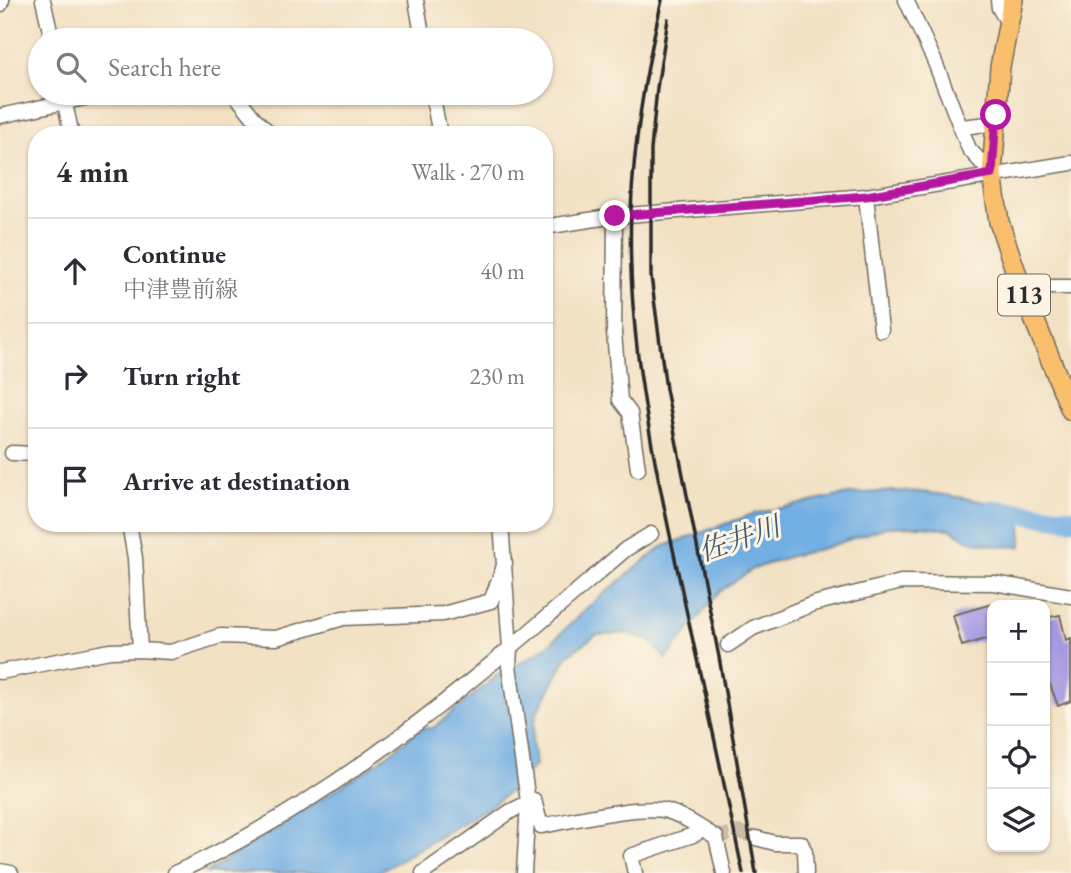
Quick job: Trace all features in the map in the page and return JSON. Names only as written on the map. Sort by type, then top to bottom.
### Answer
[{"type":"main road","name":"113","points":[[1013,0],[996,115],[992,174],[999,222],[1021,287],[1067,392],[1071,410]]},
{"type":"street","points":[[43,0],[49,28]]},
{"type":"street","points":[[416,0],[421,28]]},
{"type":"street","points":[[906,0],[934,60],[969,149],[992,174]]},
{"type":"street","points":[[998,0],[999,8],[1008,23]]},
{"type":"street","points":[[0,116],[37,105]]},
{"type":"street","points":[[66,105],[70,126]]},
{"type":"street","points":[[244,105],[262,126]]},
{"type":"street","points":[[434,105],[438,126]]},
{"type":"street","points":[[961,127],[988,124],[996,115]]},
{"type":"street","points":[[553,226],[615,216],[866,196],[1071,163]]},
{"type":"street","points":[[866,196],[881,330]]},
{"type":"street","points":[[615,216],[614,333],[620,400],[630,413],[638,469]]},
{"type":"street","points":[[1021,287],[1071,287]]},
{"type":"street","points":[[12,453],[28,454]]},
{"type":"street","points":[[131,532],[135,558],[140,650]]},
{"type":"street","points":[[502,532],[509,654],[527,794],[528,830],[524,870]]},
{"type":"street","points":[[175,873],[208,858],[331,786],[509,654],[626,549],[651,534]]},
{"type":"street","points":[[0,673],[110,651],[171,652],[220,636],[276,638],[343,618],[443,614],[491,601],[505,563]]},
{"type":"street","points":[[728,645],[753,628],[813,604],[901,582],[994,583],[1071,596]]},
{"type":"street","points":[[524,870],[530,866],[541,825],[534,800],[527,794]]},
{"type":"street","points":[[422,873],[511,811],[527,794]]},
{"type":"street","points":[[541,825],[633,810],[665,811],[685,818],[716,837],[724,873]]},
{"type":"street","points":[[635,873],[631,856],[696,834]]},
{"type":"street","points":[[756,838],[775,843],[801,843],[805,852],[806,873]]},
{"type":"street","points":[[0,871],[12,873]]},
{"type":"water","points":[[896,491],[943,495],[1022,508],[1021,547],[970,541],[950,529],[886,527],[753,569],[718,593],[666,659],[649,640],[626,633],[596,635],[567,656],[536,714],[532,741],[535,765],[515,787],[492,805],[378,873],[206,873],[377,763],[423,727],[432,729],[499,674],[550,644],[588,607],[662,547],[753,514],[849,494]]},
{"type":"building","points":[[987,605],[987,638],[962,646],[953,615]]},
{"type":"building","points":[[1060,615],[1066,640],[1071,638],[1071,701],[1058,706],[1050,684],[1050,617]]},
{"type":"waterway","name":"佐井川","points":[[993,510],[1071,519]]},
{"type":"tunnel","points":[[716,837],[740,832],[756,838]]},
{"type":"railway","points":[[662,0],[638,130],[631,210],[637,349],[660,486],[743,873]]},
{"type":"railway","points":[[668,19],[651,150],[651,276],[666,389],[719,657],[756,873]]},
{"type":"route","points":[[615,216],[866,196],[992,174],[996,115]]}]
